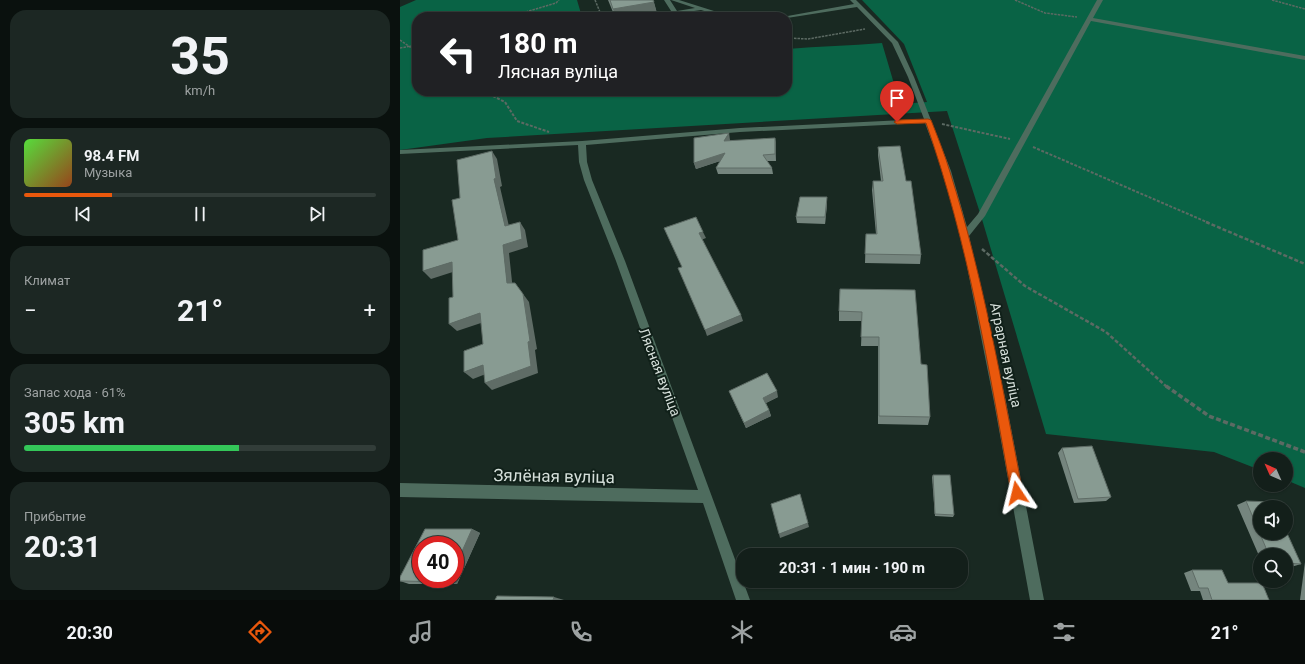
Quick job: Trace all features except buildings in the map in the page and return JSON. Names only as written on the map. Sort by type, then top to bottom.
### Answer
[{"type":"street","points":[[667,0],[674,12]]},
{"type":"street","points":[[674,0],[712,12]]},
{"type":"street","points":[[965,235],[981,216],[1100,0]]},
{"type":"street","points":[[792,16],[855,2]]},
{"type":"street","name":"Аграрная вуліца","points":[[855,2],[895,42],[928,120],[946,171],[965,235],[1000,402],[1037,600]]},
{"type":"street","points":[[682,12],[701,9]]},
{"type":"street","points":[[1089,18],[1305,58]]},
{"type":"street","points":[[400,152],[582,143],[740,130],[928,120]]},
{"type":"street","name":"Лясная вуліца","points":[[582,143],[581,152],[590,185],[628,281],[743,600]]},
{"type":"street","name":"Зялёная вуліца","points":[[400,490],[707,497]]},
{"type":"path","points":[[526,12],[556,3],[559,0]]},
{"type":"path","points":[[595,0],[600,12]]},
{"type":"path","points":[[1015,0],[1045,13],[1089,18]]},
{"type":"path","points":[[1272,0],[1305,9]]},
{"type":"path","points":[[792,38],[808,39],[864,29]]},
{"type":"path","points":[[400,40],[410,47]]},
{"type":"path","points":[[400,48],[410,47]]},
{"type":"path","points":[[494,96],[505,102],[517,121],[553,133]]},
{"type":"path","points":[[928,120],[1022,142],[1305,264]]},
{"type":"path","points":[[965,235],[1025,286],[1106,332],[1168,387],[1209,416],[1305,452]]},
{"type":"green space","points":[[416,0],[577,0],[581,12],[412,12],[412,96],[792,96],[792,49],[882,43],[900,104],[927,102],[904,44],[862,0],[1305,0],[1305,488],[1293,483],[1293,452],[1253,452],[1253,467],[1214,452],[1046,434],[981,216],[947,111],[487,138],[400,150],[400,7]]},
{"type":"route","points":[[897,122],[928,120],[946,171],[969,251],[1017,493]]}]
